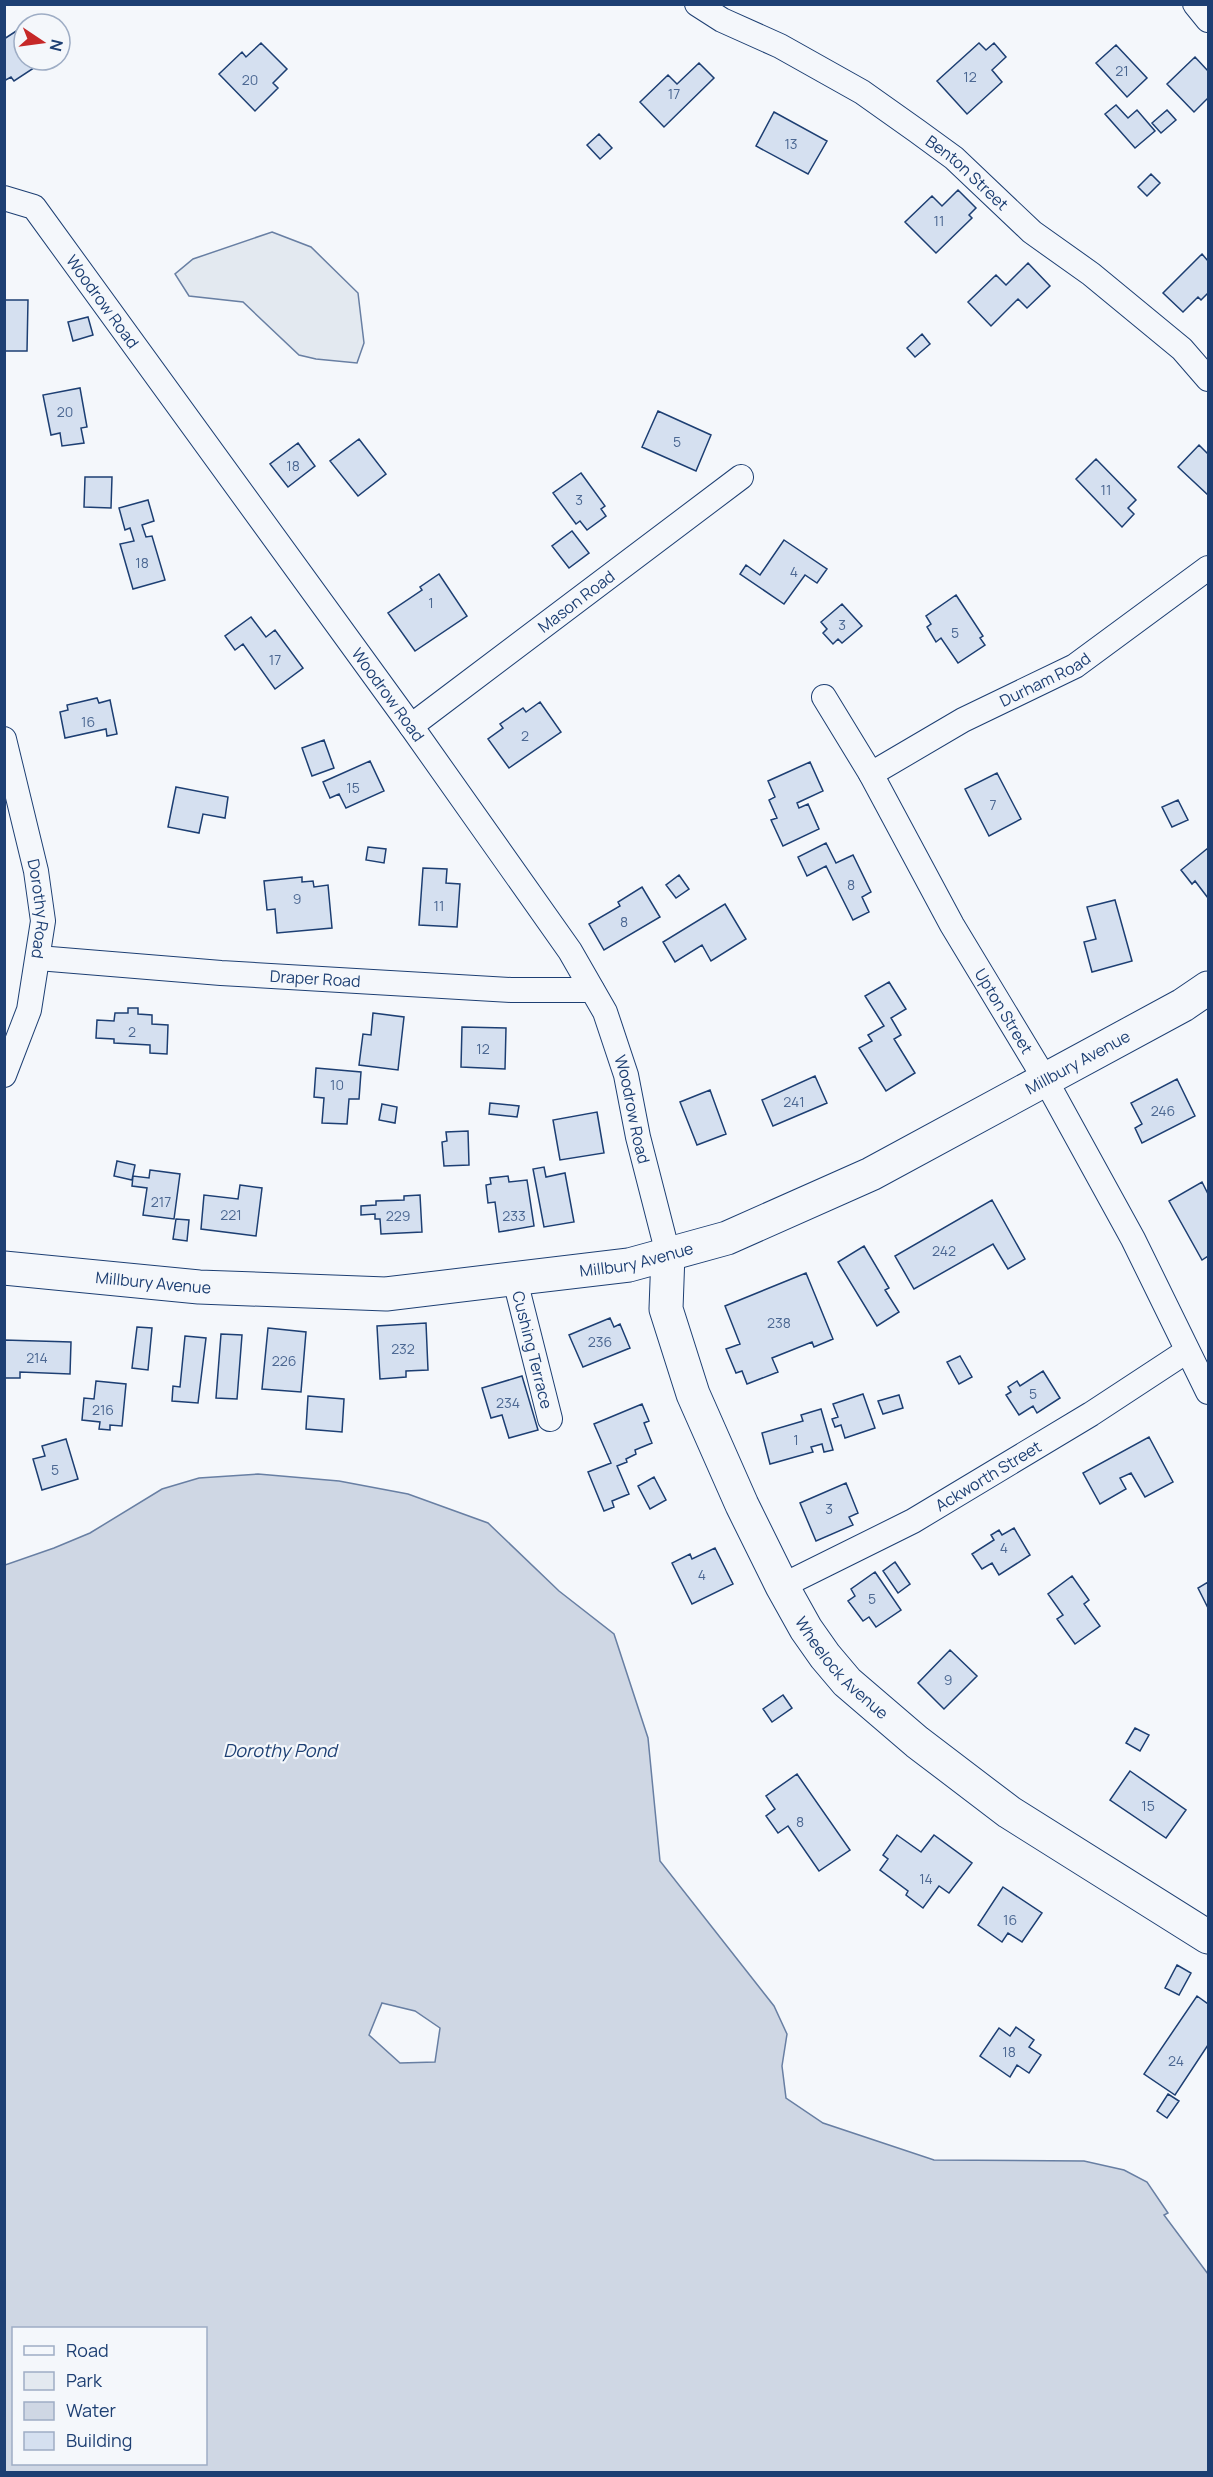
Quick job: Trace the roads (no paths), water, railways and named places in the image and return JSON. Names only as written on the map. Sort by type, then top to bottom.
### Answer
[{"type":"main road","name":"Millbury Avenue","points":[[4,1268],[199,1287],[386,1294],[629,1265],[727,1238],[871,1174],[1183,1005],[1209,988]]},
{"type":"main road","name":"Wheelock Avenue","points":[[668,1254],[666,1309],[693,1394],[742,1505],[782,1586],[806,1629],[847,1682],[917,1742],[1009,1812],[1209,1937]]},
{"type":"street","name":"Benton Street","points":[[697,4],[722,20],[780,46],[862,92],[917,131],[954,159],[1032,232],[1091,274],[1182,350],[1209,379]]},
{"type":"street","points":[[1195,4],[1209,20]]},
{"type":"street","name":"Woodrow Road","points":[[4,198],[34,207],[411,726],[570,951],[605,1012],[626,1075],[638,1137],[668,1254]]},
{"type":"street","name":"Mason Road","points":[[411,726],[741,477]]},
{"type":"street","name":"Durham Road","points":[[871,774],[963,720],[1075,666],[1209,568]]},
{"type":"street","name":"Upton Street","points":[[824,697],[871,774],[952,925],[1045,1079],[1133,1239],[1209,1392]]},
{"type":"street","name":"Dorothy Road","points":[[4,739],[36,871],[43,921],[29,1010],[4,1075]]},
{"type":"street","name":"Draper Road","points":[[38,958],[221,973],[512,990],[592,990]]},
{"type":"street","name":"Cushing Terrace","points":[[515,1280],[550,1419]]},
{"type":"street","name":"Ackworth Street","points":[[782,1586],[940,1506],[1091,1414],[1187,1351]]},
{"type":"water","name":"Dorothy Pond","points":[[258,1474],[339,1481],[408,1494],[488,1523],[559,1591],[614,1634],[648,1738],[660,1861],[774,2006],[787,2034],[782,2066],[786,2098],[823,2123],[934,2160],[1084,2161],[1124,2170],[1147,2182],[1168,2213],[1164,2215],[1208,2274],[1208,2472],[5,2472],[5,1565],[90,1533],[162,1489],[199,1478]],"holes":[[[382,2003],[415,2011],[440,2028],[435,2062],[400,2063],[369,2035]]]}]
